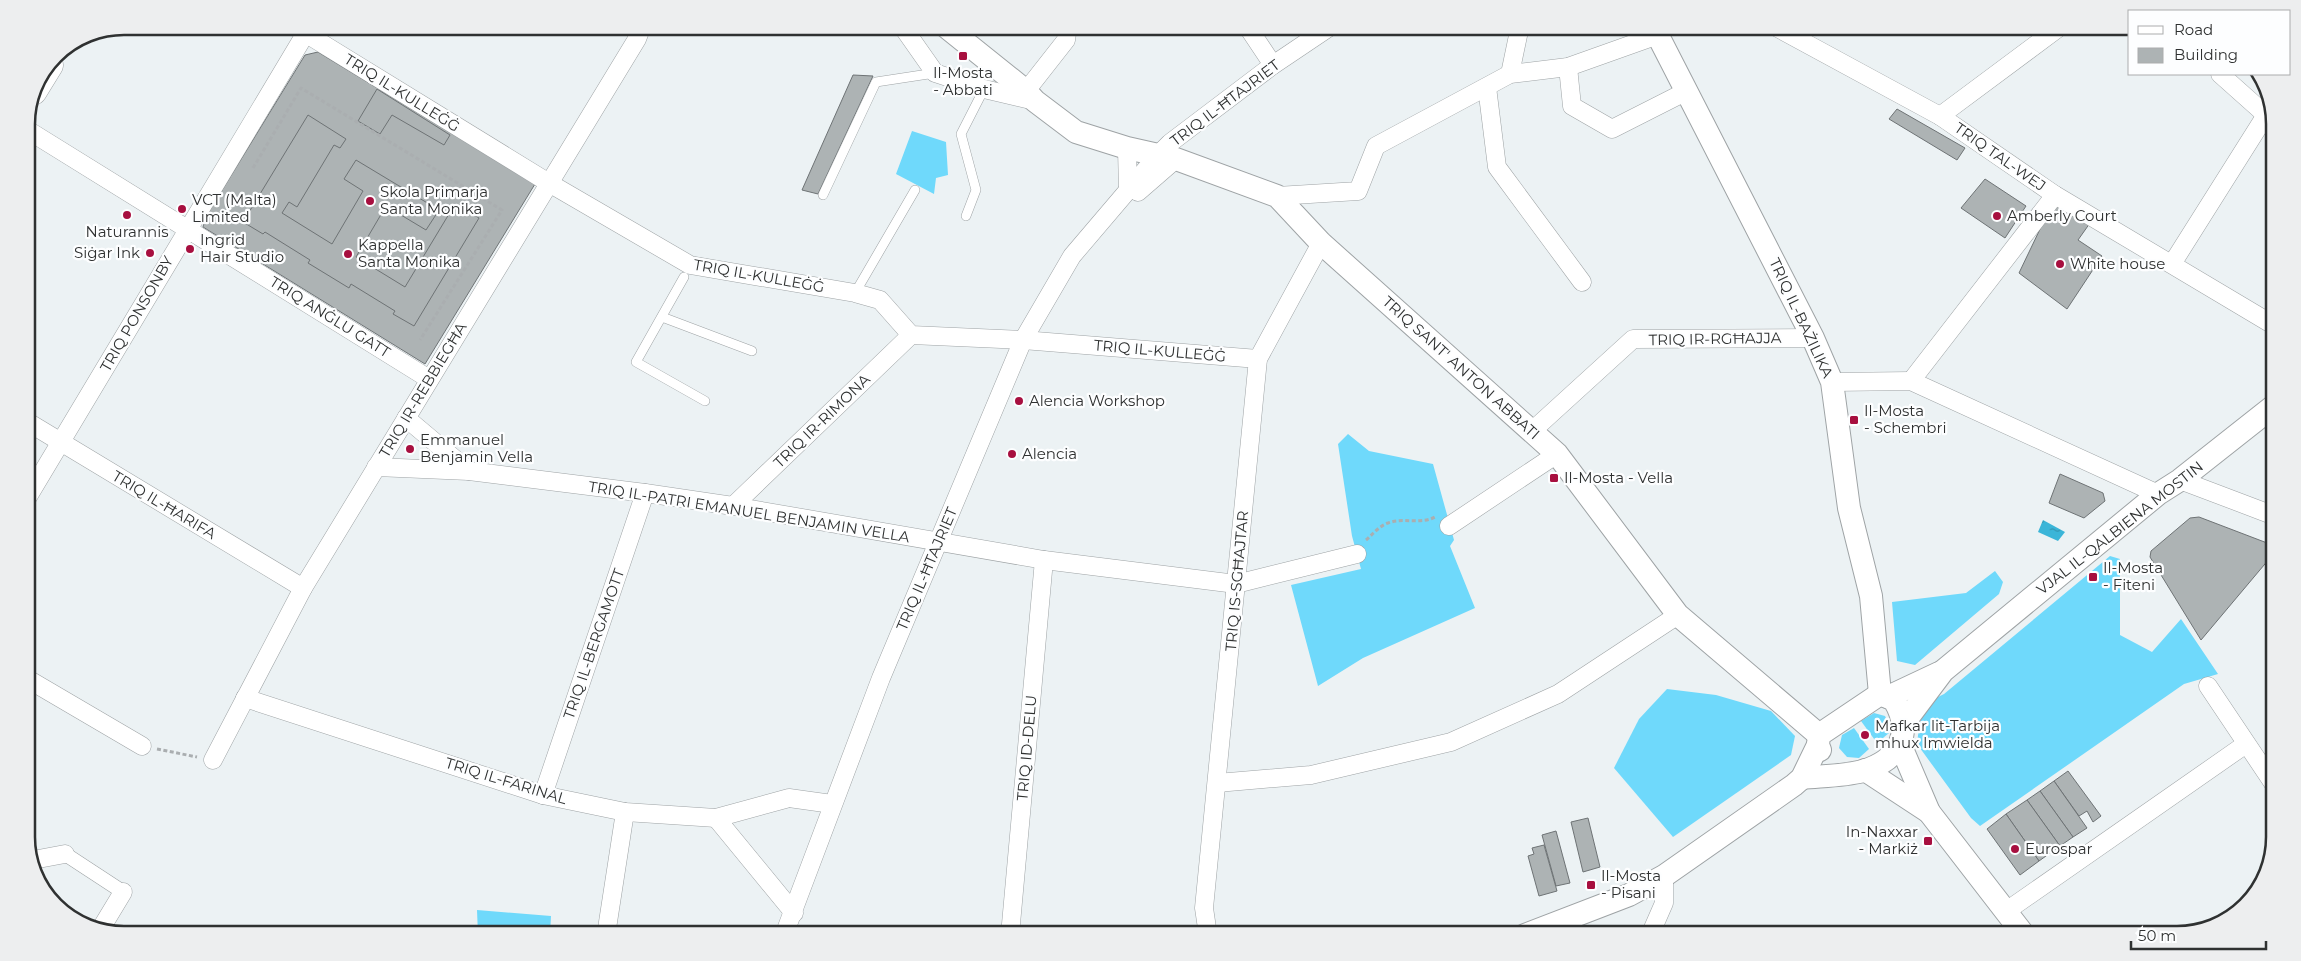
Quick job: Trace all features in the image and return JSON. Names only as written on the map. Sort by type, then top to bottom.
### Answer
[{"type":"street","name":"TRIQ PONSONBY","points":[[35,486],[305,35]]},
{"type":"street","name":"TRIQ IL-KULLEĠĠ","points":[[316,35],[549,183],[690,265],[856,293],[880,300],[911,335],[1023,340],[1258,359]]},
{"type":"street","name":"TRIQ IR-REBBIEGĦA","points":[[213,760],[303,588],[639,35]]},
{"type":"street","points":[[908,35],[935,73]]},
{"type":"street","name":"TRIQ SANT' ANTON ABBATI","points":[[956,35],[1076,132],[1127,148],[1167,157],[1277,196],[1321,243],[1557,454],[1678,615],[1819,740],[1828,764],[1841,774]]},
{"type":"street","points":[[1031,96],[1066,40],[1067,35]]},
{"type":"street","points":[[1253,35],[1273,65]]},
{"type":"street","name":"TRIQ IL-ĦTAJRIET","points":[[1104,221],[1128,191],[1273,65],[1318,35]]},
{"type":"street","points":[[1510,74],[1518,35]]},
{"type":"street","points":[[1277,196],[1358,190],[1376,146],[1510,74],[1568,67],[1645,35]]},
{"type":"street","name":"TRIQ IL-BAŻILIKA","points":[[1657,35],[1813,338],[1832,382],[1848,508],[1871,596],[1884,696]]},
{"type":"street","name":"TRIQ TAL-WEJ","points":[[1791,35],[1940,116],[2055,195],[2266,321]]},
{"type":"street","points":[[1940,116],[2049,35]]},
{"type":"street","points":[[1568,67],[1572,106],[1612,129],[1687,91]]},
{"type":"street","name":"TRIQ SANT' ANTON ABBATI","points":[[935,73],[984,89],[1031,96]]},
{"type":"street","points":[[2221,75],[2264,108]]},
{"type":"street","points":[[1487,87],[1497,168],[1582,282]]},
{"type":"street","points":[[2172,264],[2265,115]]},
{"type":"street","name":"TRIQ ANĠLU GATT","points":[[35,134],[430,379]]},
{"type":"street","points":[[1127,148],[1128,191]]},
{"type":"street","name":"TRIQ IL-ĦTAJRIET","points":[[788,926],[832,804],[938,542],[1023,340],[1072,256],[1167,157]]},
{"type":"street","points":[[1911,381],[2055,195]]},
{"type":"street","name":"TRIQ IS-SGĦAJTAR","points":[[1207,926],[1204,908],[1258,359],[1321,243]]},
{"type":"street","name":"TRIQ IR-RIMONA","points":[[733,506],[911,335]]},
{"type":"street","name":"TRIQ IR-RGĦAJJA","points":[[1532,431],[1633,339],[1813,338]]},
{"type":"street","points":[[1832,382],[1911,381],[2158,494]]},
{"type":"street","name":"VJAL IL-QALBIENA MOSTIN","points":[[1819,740],[1884,696],[1943,671],[2158,494],[2180,480],[2266,412]]},
{"type":"street","points":[[406,418],[469,471]]},
{"type":"street","name":"TRIQ IL-ĦARIFA","points":[[35,426],[303,588]]},
{"type":"street","points":[[1450,525],[1557,454]]},
{"type":"street","name":"TRIQ IL-PATRI EMANUEL BENJAMIN VELLA","points":[[376,467],[469,471],[645,493],[733,506],[1044,560],[1236,584]]},
{"type":"street","points":[[2180,480],[2266,513]]},
{"type":"street","name":"TRIQ IL-BERGAMOTT","points":[[543,795],[645,493]]},
{"type":"street","points":[[1236,584],[1356,554]]},
{"type":"street","name":"TRIQ ID-DELU","points":[[1011,926],[1044,560]]},
{"type":"street","points":[[1217,783],[1311,775],[1451,742],[1558,694],[1678,615]]},
{"type":"street","name":"VJAL IL-QALBIENA MOSTIN","points":[[1802,778],[1865,770],[1885,760],[1943,671]]},
{"type":"street","points":[[35,683],[142,746]]},
{"type":"street","points":[[2208,686],[2266,773]]},
{"type":"street","points":[[1884,696],[1894,700],[1902,734],[1929,812],[2017,926]]},
{"type":"street","name":"TRIQ IL-FARINAL","points":[[245,698],[543,795],[625,812],[716,818],[789,798],[832,804]]},
{"type":"street","points":[[1548,926],[1629,895],[1664,876],[1802,778],[1819,740]]},
{"type":"street","points":[[2006,912],[2246,744]]},
{"type":"street","points":[[1865,770],[1929,812]]},
{"type":"street","points":[[607,926],[625,812]]},
{"type":"street","points":[[716,818],[794,913]]},
{"type":"street","points":[[38,859],[65,854],[123,892],[104,923]]},
{"type":"street","points":[[1654,926],[1664,903],[1664,876]]},
{"type":"street","points":[[1199,926],[1204,908]]},
{"type":"lane","points":[[823,195],[876,82],[935,73]]},
{"type":"lane","points":[[966,216],[976,190],[961,134],[984,89]]},
{"type":"lane","points":[[856,293],[915,190]]},
{"type":"lane","points":[[684,277],[636,362],[705,401]]},
{"type":"lane","points":[[662,317],[752,351]]},
{"type":"path","points":[[253,168],[300,88],[502,210],[420,340]]},
{"type":"path","points":[[1356,554],[1352,547],[1360,546],[1387,523],[1397,521],[1427,522],[1447,511],[1450,525]]},
{"type":"path","points":[[142,746],[213,760]]},
{"type":"shaded area","points":[[912,131],[946,142],[948,175],[936,178],[934,194],[896,174]]},
{"type":"shaded area","points":[[1348,434],[1369,451],[1433,464],[1454,540],[1450,546],[1475,608],[1363,658],[1318,686],[1291,585],[1361,569],[1352,536],[1338,444]]},
{"type":"shaded area","points":[[2110,556],[2120,559],[2120,635],[2152,652],[2181,619],[2218,674],[2184,684],[1980,826],[1971,818],[1917,744],[1923,714],[1930,703],[1944,694]]},
{"type":"shaded area","points":[[1995,571],[2003,582],[1999,594],[1915,665],[1897,661],[1892,602],[1966,593]]},
{"type":"shaded area","points":[[1667,689],[1716,695],[1771,711],[1795,736],[1791,755],[1673,837],[1614,768],[1639,719]]},
{"type":"shaded area","points":[[1874,713],[1885,716],[1889,724],[1889,733],[1877,743],[1861,721]]},
{"type":"shaded area","points":[[1854,728],[1869,749],[1859,758],[1847,757],[1839,748],[1842,735]]},
{"type":"shaded area","points":[[477,910],[551,916],[550,926],[478,926]]},
{"type":"water","points":[[2043,520],[2065,532],[2058,541],[2038,532]]},
{"type":"building","name":"Skola Primarja Santa Monika","points":[[318,52],[535,184],[425,364],[203,227],[205,218],[305,55]]},
{"type":"building","points":[[853,75],[873,76],[818,194],[802,190]]},
{"type":"building","points":[[377,89],[450,135],[444,145],[392,115],[380,134],[358,121]]},
{"type":"building","points":[[1897,109],[1965,148],[1957,160],[1889,119]]},
{"type":"building","points":[[308,115],[346,139],[340,148],[334,145],[297,207],[289,202],[282,213],[332,244],[363,191],[344,179],[356,160],[439,210],[426,230],[386,206],[356,257],[405,287],[455,204],[479,218],[414,326],[393,314],[395,311],[351,284],[349,288],[308,263],[310,260],[265,232],[263,234],[243,222]]},
{"type":"building","name":"Amberly Court","points":[[1985,179],[2026,206],[2005,238],[1961,208]]},
{"type":"building","name":"White house","points":[[2053,202],[2090,223],[2078,240],[2102,256],[2067,309],[2019,273]]},
{"type":"building","points":[[2060,474],[2103,493],[2105,501],[2084,518],[2049,503]]},
{"type":"building","points":[[2199,517],[2266,543],[2266,563],[2201,640],[2150,557],[2151,551],[2190,518]]},
{"type":"building","points":[[2068,771],[2101,816],[2093,822],[2087,811],[2079,816],[2054,781]]},
{"type":"building","points":[[2054,781],[2087,828],[2073,837],[2040,791]]},
{"type":"building","points":[[2040,791],[2073,837],[2060,846],[2027,800]]},
{"type":"building","points":[[2027,800],[2060,846],[2039,861],[2006,814]]},
{"type":"building","points":[[2006,814],[2039,861],[2020,875],[1987,829]]},
{"type":"building","points":[[1588,818],[1600,867],[1583,872],[1571,822]]},
{"type":"building","points":[[1556,831],[1570,883],[1556,886],[1542,835]]},
{"type":"building","points":[[1544,845],[1557,891],[1539,896],[1528,856],[1534,854],[1532,848]]},
{"type":"place","name":"Il-Mosta - Abbati","points":[[963,56]]},
{"type":"place","name":"Skola Primarja Santa Monika","points":[[370,201]]},
{"type":"place","name":"VCT (Malta) Limited","points":[[182,209]]},
{"type":"place","name":"Naturannis","points":[[127,215]]},
{"type":"place","name":"Amberly Court","points":[[1997,216]]},
{"type":"place","name":"Ingrid Hair Studio","points":[[190,249]]},
{"type":"place","name":"Siġar Ink","points":[[150,253]]},
{"type":"place","name":"Kappella Santa Monika","points":[[348,254]]},
{"type":"place","name":"White house","points":[[2060,264]]},
{"type":"place","name":"Alencia Workshop","points":[[1019,401]]},
{"type":"place","name":"Il-Mosta - Schembri","points":[[1854,420]]},
{"type":"place","name":"Emmanuel Benjamin Vella","points":[[410,449]]},
{"type":"place","name":"Alencia","points":[[1012,454]]},
{"type":"place","name":"Il-Mosta - Vella","points":[[1554,478]]},
{"type":"place","name":"Il-Mosta - Fiteni","points":[[2093,577]]},
{"type":"place","name":"Mafkar lit-Tarbija mhux Imwielda","points":[[1865,735]]},
{"type":"place","name":"In-Naxxar - Markiż","points":[[1928,841]]},
{"type":"place","name":"Eurospar","points":[[2015,849]]},
{"type":"place","name":"Il-Mosta - Pisani","points":[[1591,885]]}]
